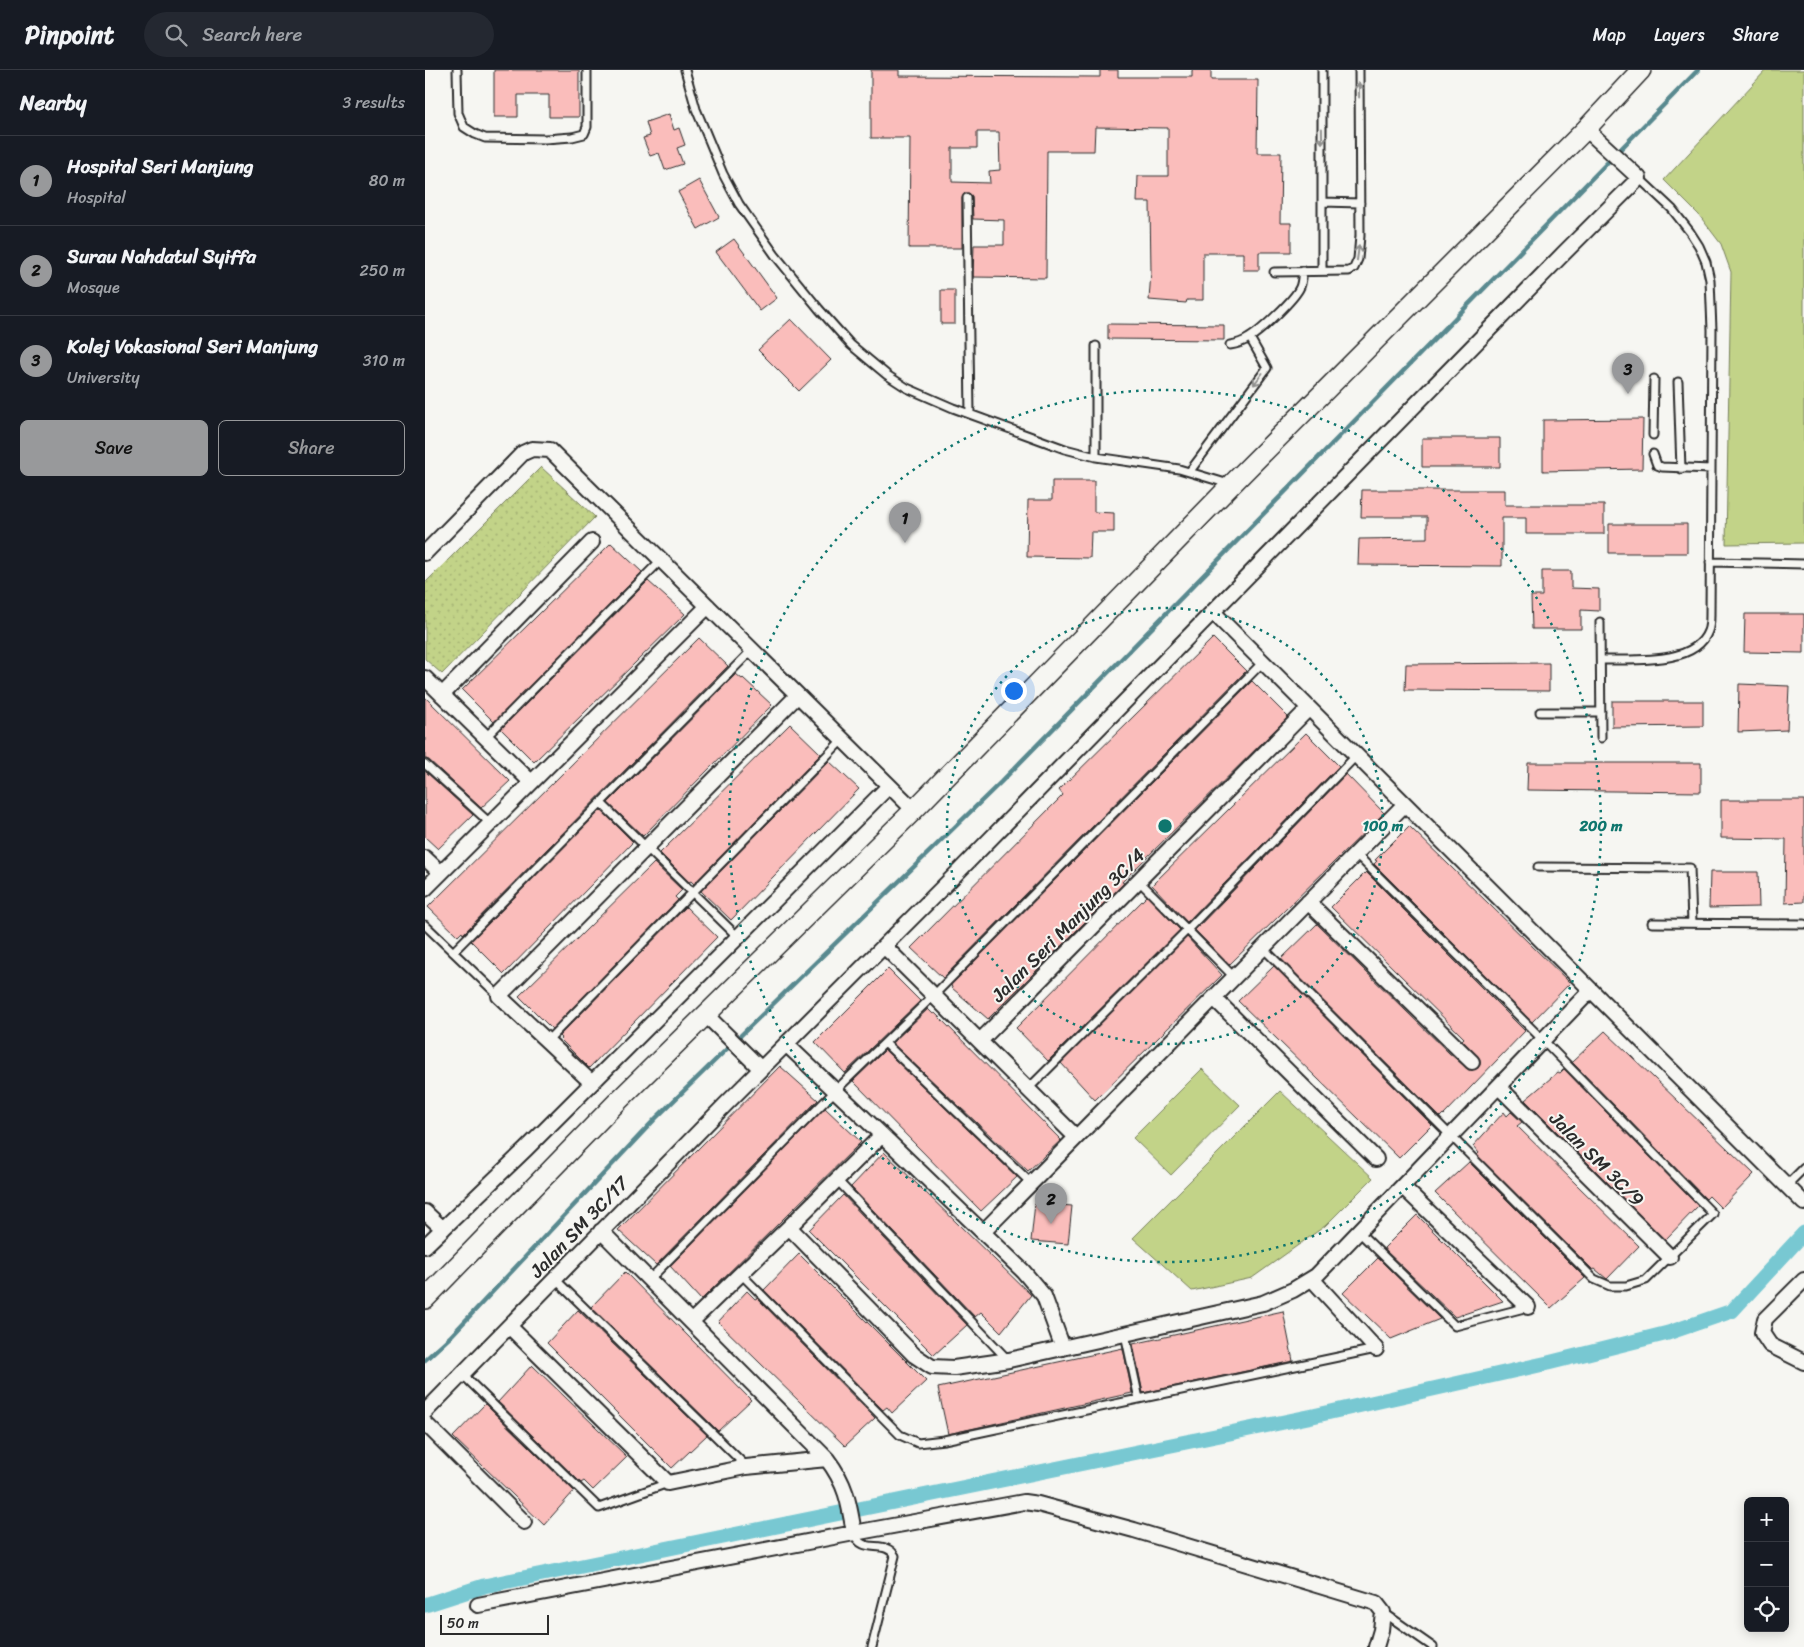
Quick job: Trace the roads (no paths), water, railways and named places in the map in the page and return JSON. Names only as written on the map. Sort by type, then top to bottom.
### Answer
[{"type":"street","points":[[425,1299],[617,1102],[913,810],[1231,485],[1586,129],[1641,70]]},
{"type":"street","points":[[1586,129],[1639,178]]},
{"type":"street","name":"Jalan SM 3C/17","points":[[425,1412],[1639,178]]},
{"type":"street","points":[[425,554],[523,453],[541,448],[550,450],[913,810]]},
{"type":"street","points":[[441,694],[592,542]]},
{"type":"street","points":[[425,889],[708,606]]},
{"type":"street","points":[[1213,612],[1804,1203]]},
{"type":"street","points":[[425,678],[531,782]]},
{"type":"street","points":[[592,1083],[499,996],[797,696]]},
{"type":"street","name":"Jalan Seri Manjung 3C/4","points":[[980,1041],[1309,708]]},
{"type":"street","points":[[425,1246],[592,1083],[889,786]]},
{"type":"street","points":[[983,1232],[1405,804]]},
{"type":"street","points":[[425,858],[441,873]]},
{"type":"street","points":[[1308,902],[1472,1062]]},
{"type":"street","points":[[884,946],[1076,1137]]},
{"type":"street","points":[[789,1227],[914,1356],[932,1367],[955,1368],[1009,1360],[1263,1303],[1293,1290],[1311,1279],[1403,1187],[1591,990]]},
{"type":"street","points":[[1213,998],[1376,1159]]},
{"type":"street","points":[[706,1015],[761,1070]]},
{"type":"street","points":[[786,1044],[1023,1271],[1044,1296],[1063,1348]]},
{"type":"street","name":"Jalan SM 3C/9","points":[[1499,1087],[1670,1257]]},
{"type":"street","points":[[691,1322],[882,1134]]},
{"type":"street","points":[[1403,1187],[1528,1307]]},
{"type":"street","points":[[425,1212],[443,1230]]},
{"type":"street","points":[[601,1231],[827,1459],[844,1485],[853,1527]]},
{"type":"street","points":[[1311,1279],[1376,1349]]},
{"type":"street","points":[[1804,1280],[1765,1319],[1761,1333],[1770,1345],[1804,1362]]},
{"type":"street","points":[[509,1326],[669,1484],[746,1467],[827,1459]]},
{"type":"street","points":[[425,1423],[524,1522]]},
{"type":"street","points":[[478,1605],[853,1527],[1024,1502],[1135,1530],[1376,1603],[1383,1612],[1381,1630],[1376,1647]]},
{"type":"lane","points":[[457,70],[458,113],[464,127],[485,138],[545,139],[584,134],[587,127],[587,70]]},
{"type":"lane","points":[[685,70],[696,108],[723,174],[739,204],[775,255],[819,308],[851,345],[887,376],[907,388],[970,414],[1065,449],[1097,457],[1190,471],[1231,485]]},
{"type":"lane","points":[[1322,70],[1322,271]]},
{"type":"lane","points":[[1274,272],[1349,271],[1354,268],[1359,259],[1359,70]]},
{"type":"lane","points":[[1601,660],[1655,659],[1682,655],[1699,645],[1708,631],[1710,615],[1712,330],[1710,280],[1706,262],[1690,232],[1672,210],[1639,178]]},
{"type":"lane","points":[[967,198],[970,414]]},
{"type":"lane","points":[[1323,202],[1360,203]]},
{"type":"lane","points":[[1230,345],[1250,338],[1296,294],[1300,287],[1303,271]]},
{"type":"lane","points":[[1190,471],[1267,368],[1250,338]]},
{"type":"lane","points":[[1096,346],[1097,457]]},
{"type":"lane","points":[[1653,435],[1654,379]]},
{"type":"lane","points":[[1678,382],[1681,469]]},
{"type":"lane","points":[[1653,454],[1657,465],[1681,469],[1711,470]]},
{"type":"lane","points":[[485,738],[662,559]]},
{"type":"lane","points":[[1711,562],[1804,564]]},
{"type":"lane","points":[[1600,622],[1601,738]]},
{"type":"lane","points":[[453,952],[752,650]]},
{"type":"lane","points":[[649,1280],[835,1091],[934,996],[1263,662]]},
{"type":"lane","points":[[1540,712],[1601,712]]},
{"type":"lane","points":[[547,1041],[842,740]]},
{"type":"lane","points":[[1028,1090],[1357,756]]},
{"type":"lane","points":[[425,764],[490,823]]},
{"type":"lane","points":[[601,803],[738,937]]},
{"type":"lane","points":[[1263,948],[1594,1279],[1610,1286],[1625,1286],[1646,1280],[1713,1214],[1543,1040],[1356,854]]},
{"type":"lane","points":[[1538,867],[1690,868],[1692,923]]},
{"type":"lane","points":[[1138,880],[1234,977]]},
{"type":"lane","points":[[1652,923],[1804,924]]},
{"type":"lane","points":[[425,925],[499,996]]},
{"type":"lane","points":[[885,1043],[1031,1184]]},
{"type":"lane","points":[[1790,1189],[1804,1168]]},
{"type":"lane","points":[[837,1180],[1009,1360]]},
{"type":"lane","points":[[1359,1232],[1455,1326],[1528,1307]]},
{"type":"lane","points":[[741,1274],[900,1436],[918,1444],[1376,1349]]},
{"type":"lane","points":[[555,1279],[746,1467]]},
{"type":"lane","points":[[1125,1334],[1139,1399]]},
{"type":"lane","points":[[462,1374],[599,1508],[669,1484]]},
{"type":"lane","points":[[853,1527],[856,1539],[861,1544],[887,1548],[895,1556],[872,1647]]},
{"type":"lane","points":[[1383,1612],[1433,1647]]},
{"type":"waterway","points":[[425,1360],[450,1337],[656,1118],[1001,782],[1698,70]]},
{"type":"waterway","points":[[425,1605],[484,1586],[1313,1416],[1548,1363],[1668,1333],[1732,1311],[1804,1233]]},
{"type":"place","name":"Kolej Vokasional Seri Manjung","points":[[1628,394]]},
{"type":"place","name":"Hospital Seri Manjung","points":[[905,543]]},
{"type":"place","name":"Surau Nahdatul Syiffa","points":[[1051,1224]]}]
